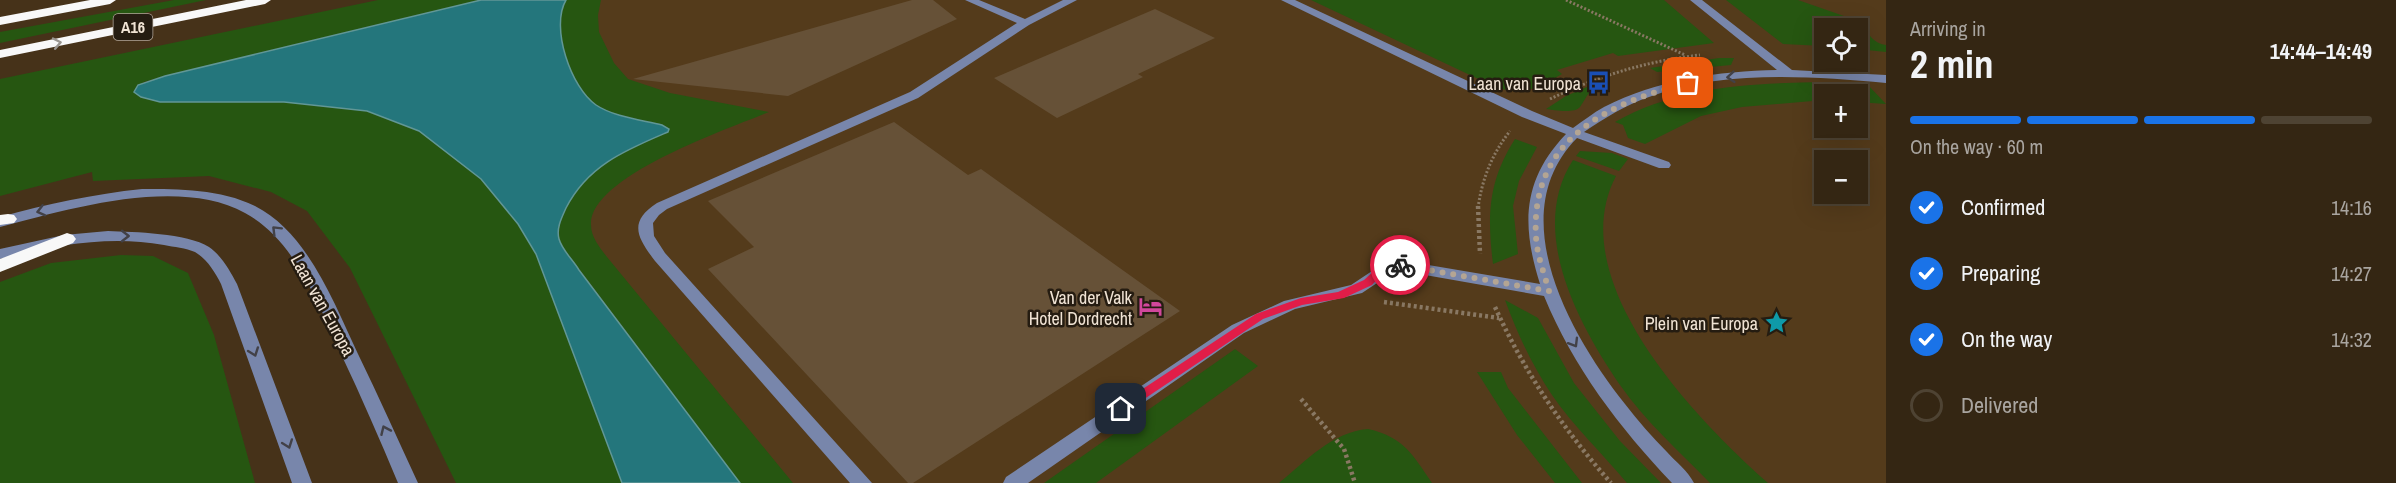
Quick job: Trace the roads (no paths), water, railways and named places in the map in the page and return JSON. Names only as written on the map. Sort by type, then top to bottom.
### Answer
[{"type":"highway","name":"A16","points":[[0,21],[110,0]]},
{"type":"highway","name":"A16","points":[[0,54],[265,0]]},
{"type":"highway","points":[[0,266],[67,239]]},
{"type":"street","points":[[970,0],[1025,23]]},
{"type":"street","points":[[862,483],[660,257],[645,233],[645,220],[662,206],[914,95],[1025,23],[1072,0]]},
{"type":"street","points":[[1286,0],[1527,114],[1664,165]]},
{"type":"street","points":[[1695,0],[1789,74]]},
{"type":"street","points":[[1684,483],[1634,429],[1599,383],[1571,338],[1549,291],[1536,238],[1536,204],[1553,160],[1574,133],[1607,111],[1661,90],[1719,78],[1789,74],[1886,79]]},
{"type":"street","name":"Laan van Europa","points":[[3,221],[91,199],[147,193],[180,193],[207,197],[235,204],[258,214],[276,227],[306,268],[358,370],[408,483]]},
{"type":"street","points":[[0,254],[67,239],[137,236],[192,246],[212,258],[229,284],[303,483]]},
{"type":"street","points":[[1013,483],[1260,317],[1301,302],[1340,296],[1368,282],[1380,273],[1387,262],[1549,291]]},
{"type":"water","points":[[481,0],[566,0],[560,25],[562,41],[571,71],[587,97],[603,109],[669,129],[668,132],[637,145],[610,161],[585,181],[564,211],[558,235],[565,251],[740,483],[622,483],[536,254],[518,224],[481,179],[419,131],[367,111],[284,102],[160,102],[141,97],[134,92],[138,85],[165,76]]},
{"type":"place","name":"Laan van Europa","points":[[1599,83]]},
{"type":"place","name":"Van der Valk Hotel Dordrecht","points":[[1150,307]]},
{"type":"place","name":"Plein van Europa","points":[[1776,323]]}]
